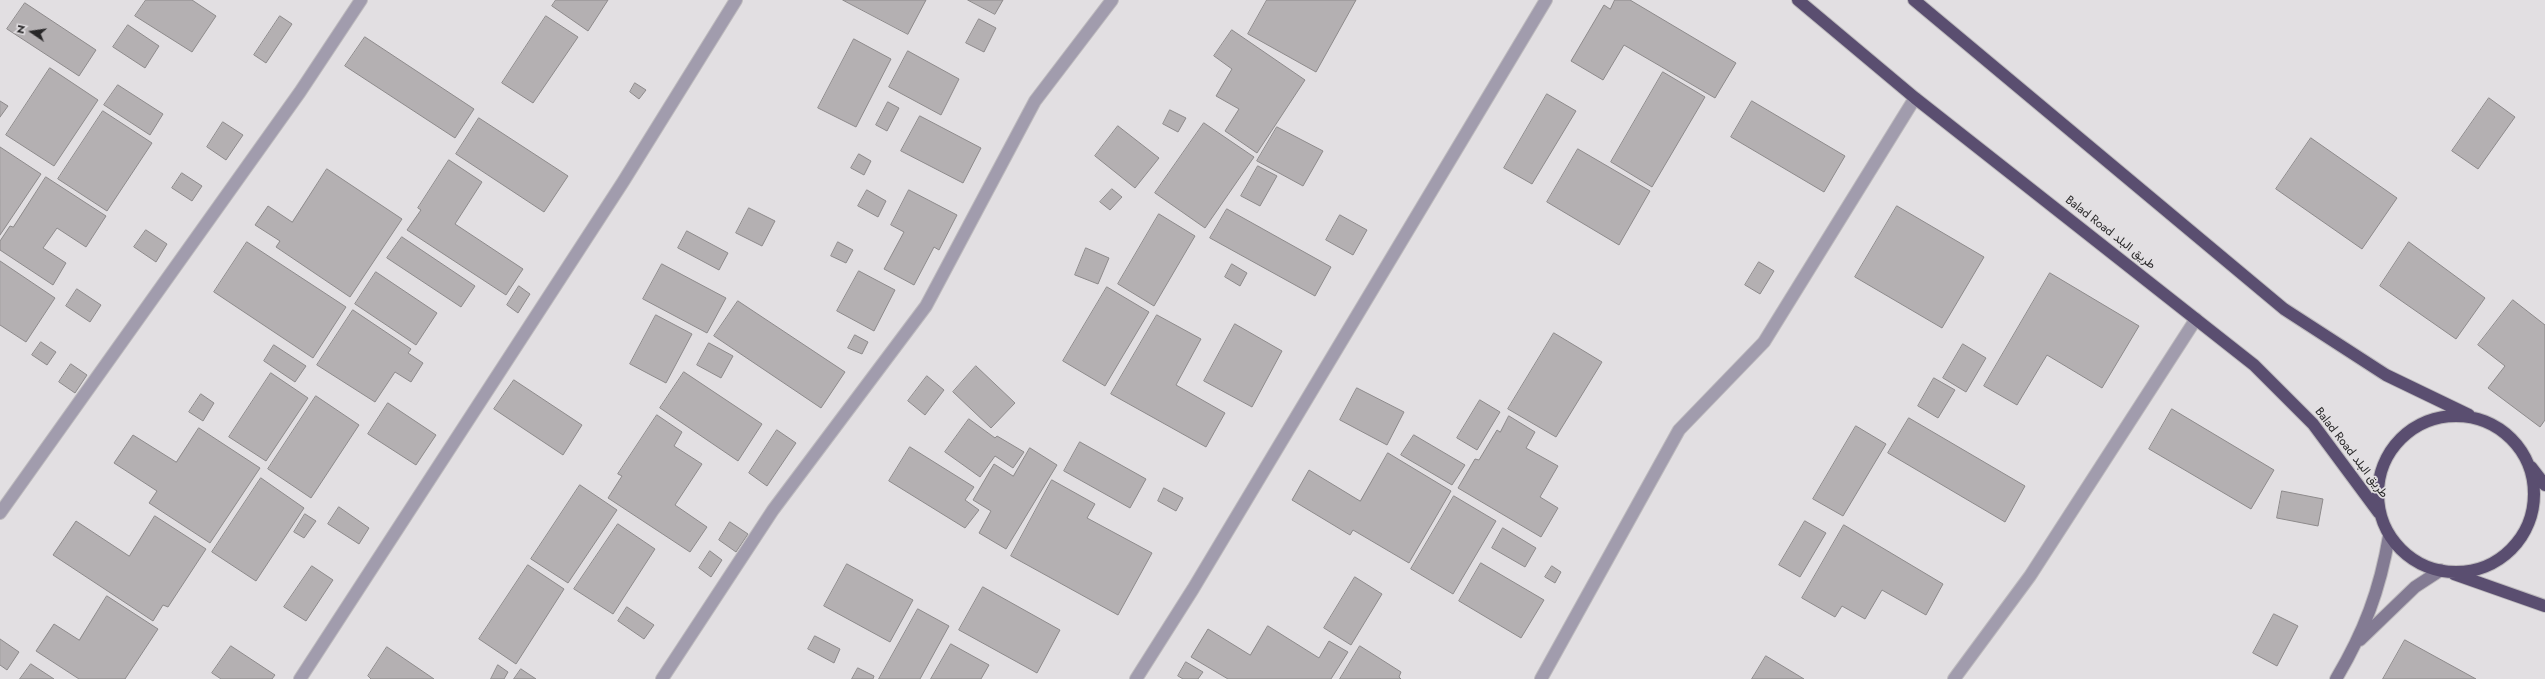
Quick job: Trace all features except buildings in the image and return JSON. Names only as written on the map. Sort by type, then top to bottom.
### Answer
[{"type":"highway","name":"Balad Road طريق البلد","points":[[1798,0],[1915,98],[2254,365],[2313,424],[2379,512]]},
{"type":"highway","points":[[1914,0],[2284,308],[2386,375],[2469,415],[2495,425],[2516,442],[2529,465],[2545,485]]},
{"type":"highway","points":[[2469,415],[2442,416],[2417,425],[2396,442],[2383,463],[2379,482],[2379,512],[2389,536],[2406,555],[2427,567],[2446,571],[2545,606]]},
{"type":"highway","points":[[2446,571],[2476,570],[2499,560],[2517,542],[2530,519],[2535,492],[2529,465]]},
{"type":"street","points":[[0,513],[300,92],[362,0]]},
{"type":"street","points":[[300,679],[623,182],[736,0]]},
{"type":"street","points":[[662,679],[773,510],[926,306],[1035,101],[1112,0]]},
{"type":"street","points":[[1136,679],[1194,589],[1546,0]]},
{"type":"street","points":[[1541,679],[1679,430],[1764,342],[1915,98]]},
{"type":"street","points":[[1954,679],[2030,576],[2196,319]]},
{"type":"street","points":[[2336,679],[2358,642],[2383,574],[2389,536]]},
{"type":"street","points":[[2358,642],[2416,587],[2446,571]]}]
